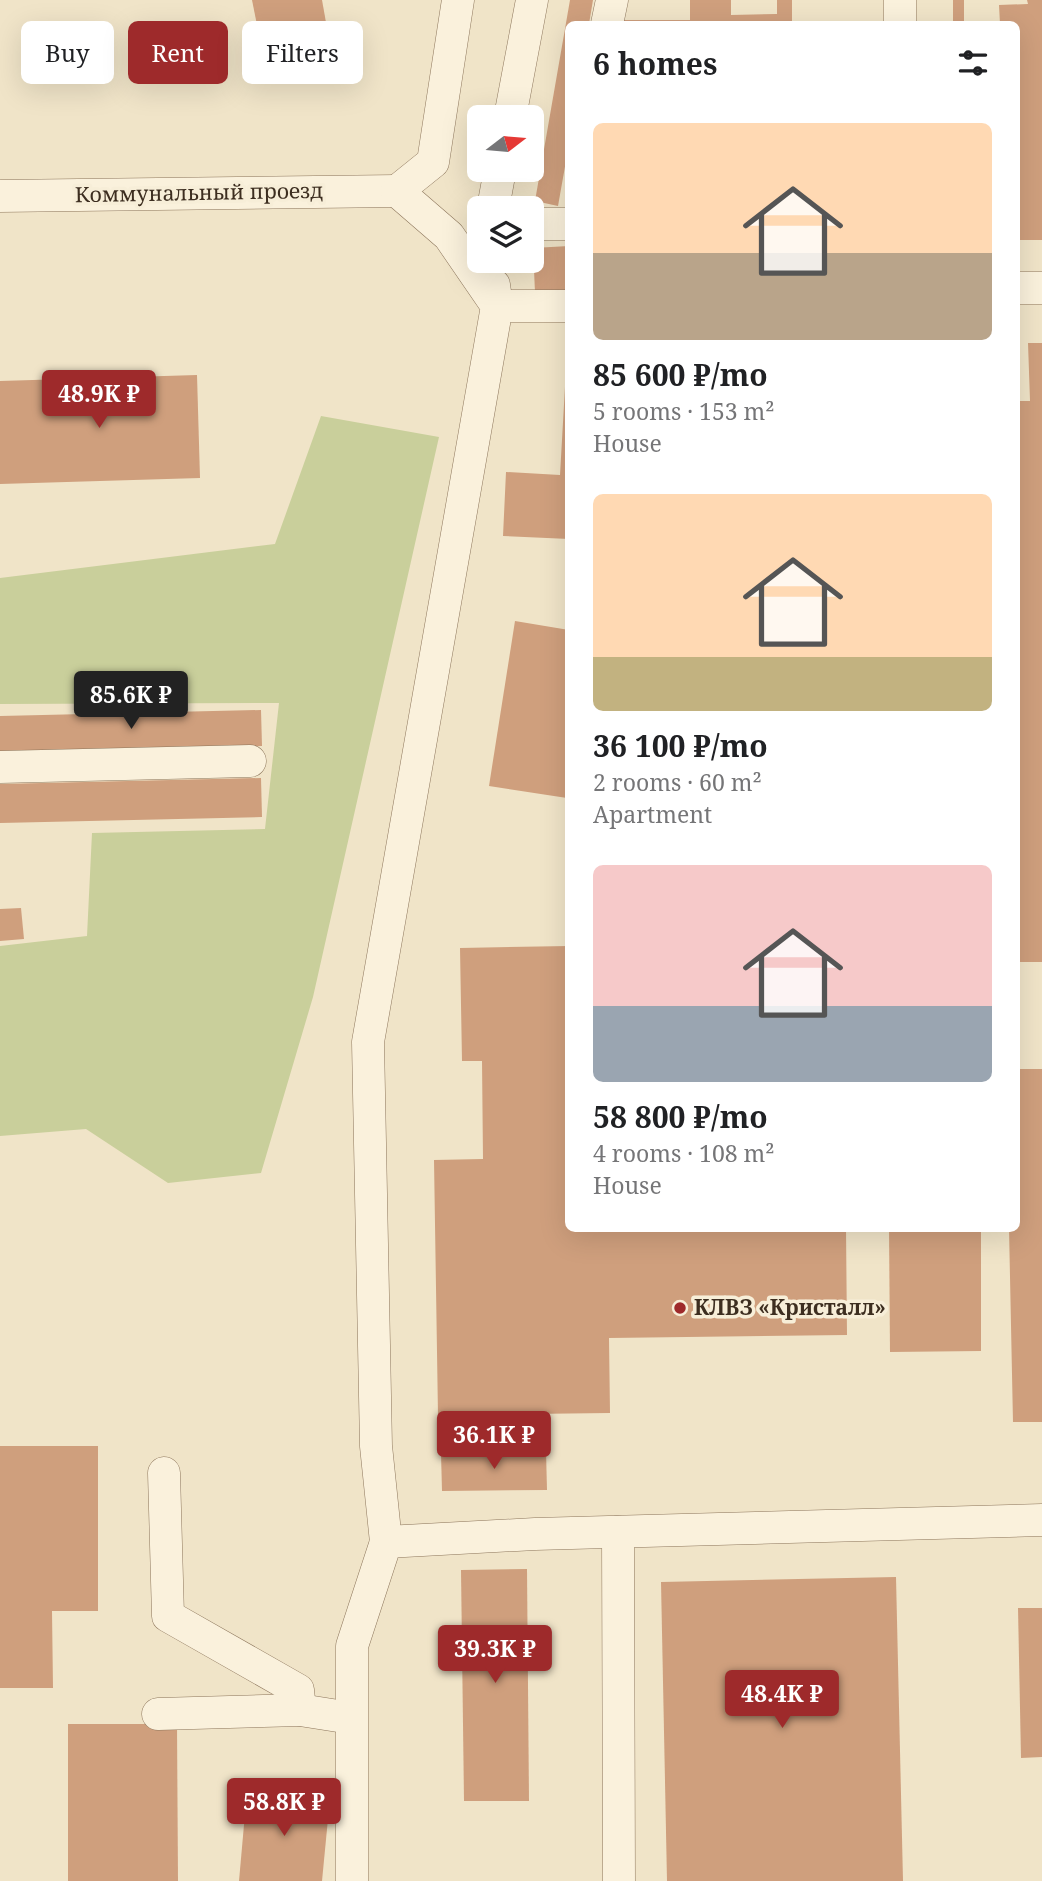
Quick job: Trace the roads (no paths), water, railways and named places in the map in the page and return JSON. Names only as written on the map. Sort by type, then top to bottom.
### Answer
[{"type":"street","points":[[458,0],[433,162],[397,191],[449,236],[497,306]]},
{"type":"street","points":[[512,105],[532,0]]},
{"type":"street","points":[[608,21],[612,0]]},
{"type":"street","points":[[900,0],[900,21]]},
{"type":"street","name":"Коммунальный проезд","points":[[0,196],[397,191]]},
{"type":"street","points":[[544,224],[565,224]]},
{"type":"street","points":[[352,1881],[352,1646],[386,1542],[376,1446],[368,1042],[497,306],[493,273]]},
{"type":"street","points":[[1020,288],[1042,288]]},
{"type":"street","points":[[497,306],[565,306]]},
{"type":"street","points":[[0,767],[250,761]]},
{"type":"street","points":[[164,1473],[168,1616],[298,1690],[300,1710]]},
{"type":"street","points":[[386,1542],[618,1532],[1042,1520]]},
{"type":"street","points":[[618,1532],[619,1881]]},
{"type":"street","points":[[158,1714],[300,1710],[351,1718]]},
{"type":"place","name":"КЛВЗ «Кристалл»","points":[[680,1308]]}]
